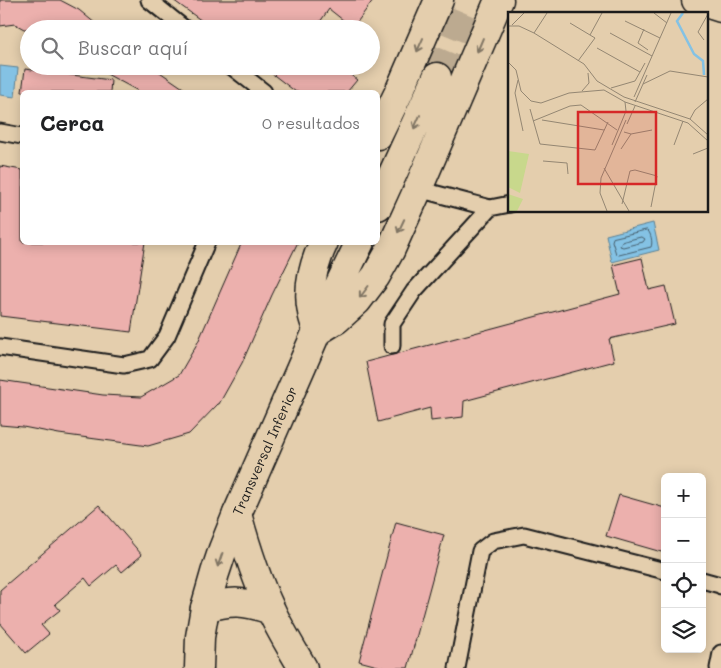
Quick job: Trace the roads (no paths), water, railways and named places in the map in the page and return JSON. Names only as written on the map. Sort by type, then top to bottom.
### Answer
[{"type":"main road","points":[[380,131],[439,0]]},
{"type":"main road","points":[[323,245],[315,265],[311,288],[312,311],[317,332],[337,319],[357,301],[376,276],[390,251],[499,0]]},
{"type":"main road","points":[[696,0],[721,8]]},
{"type":"main road","points":[[380,202],[437,77]]},
{"type":"main road","name":"Transversal Inferior","points":[[199,668],[200,637],[205,608],[215,573],[237,514],[317,332],[359,245]]},
{"type":"main road","points":[[237,514],[244,543],[271,610],[303,668]]},
{"type":"main road","points":[[205,608],[221,603],[238,602],[255,604],[271,610]]},
{"type":"lane","points":[[149,0],[173,20]]},
{"type":"lane","points":[[242,75],[261,90]]},
{"type":"lane","points":[[0,132],[20,136]]},
{"type":"lane","points":[[418,189],[490,208],[508,204]]},
{"type":"lane","points":[[392,346],[392,324],[414,291],[490,208]]},
{"type":"lane","points":[[0,347],[124,365],[150,359],[167,336],[206,245]]},
{"type":"lane","points":[[456,668],[480,551],[493,541],[524,535],[661,570]]},
{"type":"lane","points":[[706,581],[721,586]]},
{"type":"lane","points":[[718,668],[721,653]]},
{"type":"water","points":[[0,66],[18,68],[15,97],[0,95]]},
{"type":"water","points":[[653,223],[659,250],[612,262],[606,235]]},
{"type":"tunnel","points":[[437,77],[469,0]]}]
